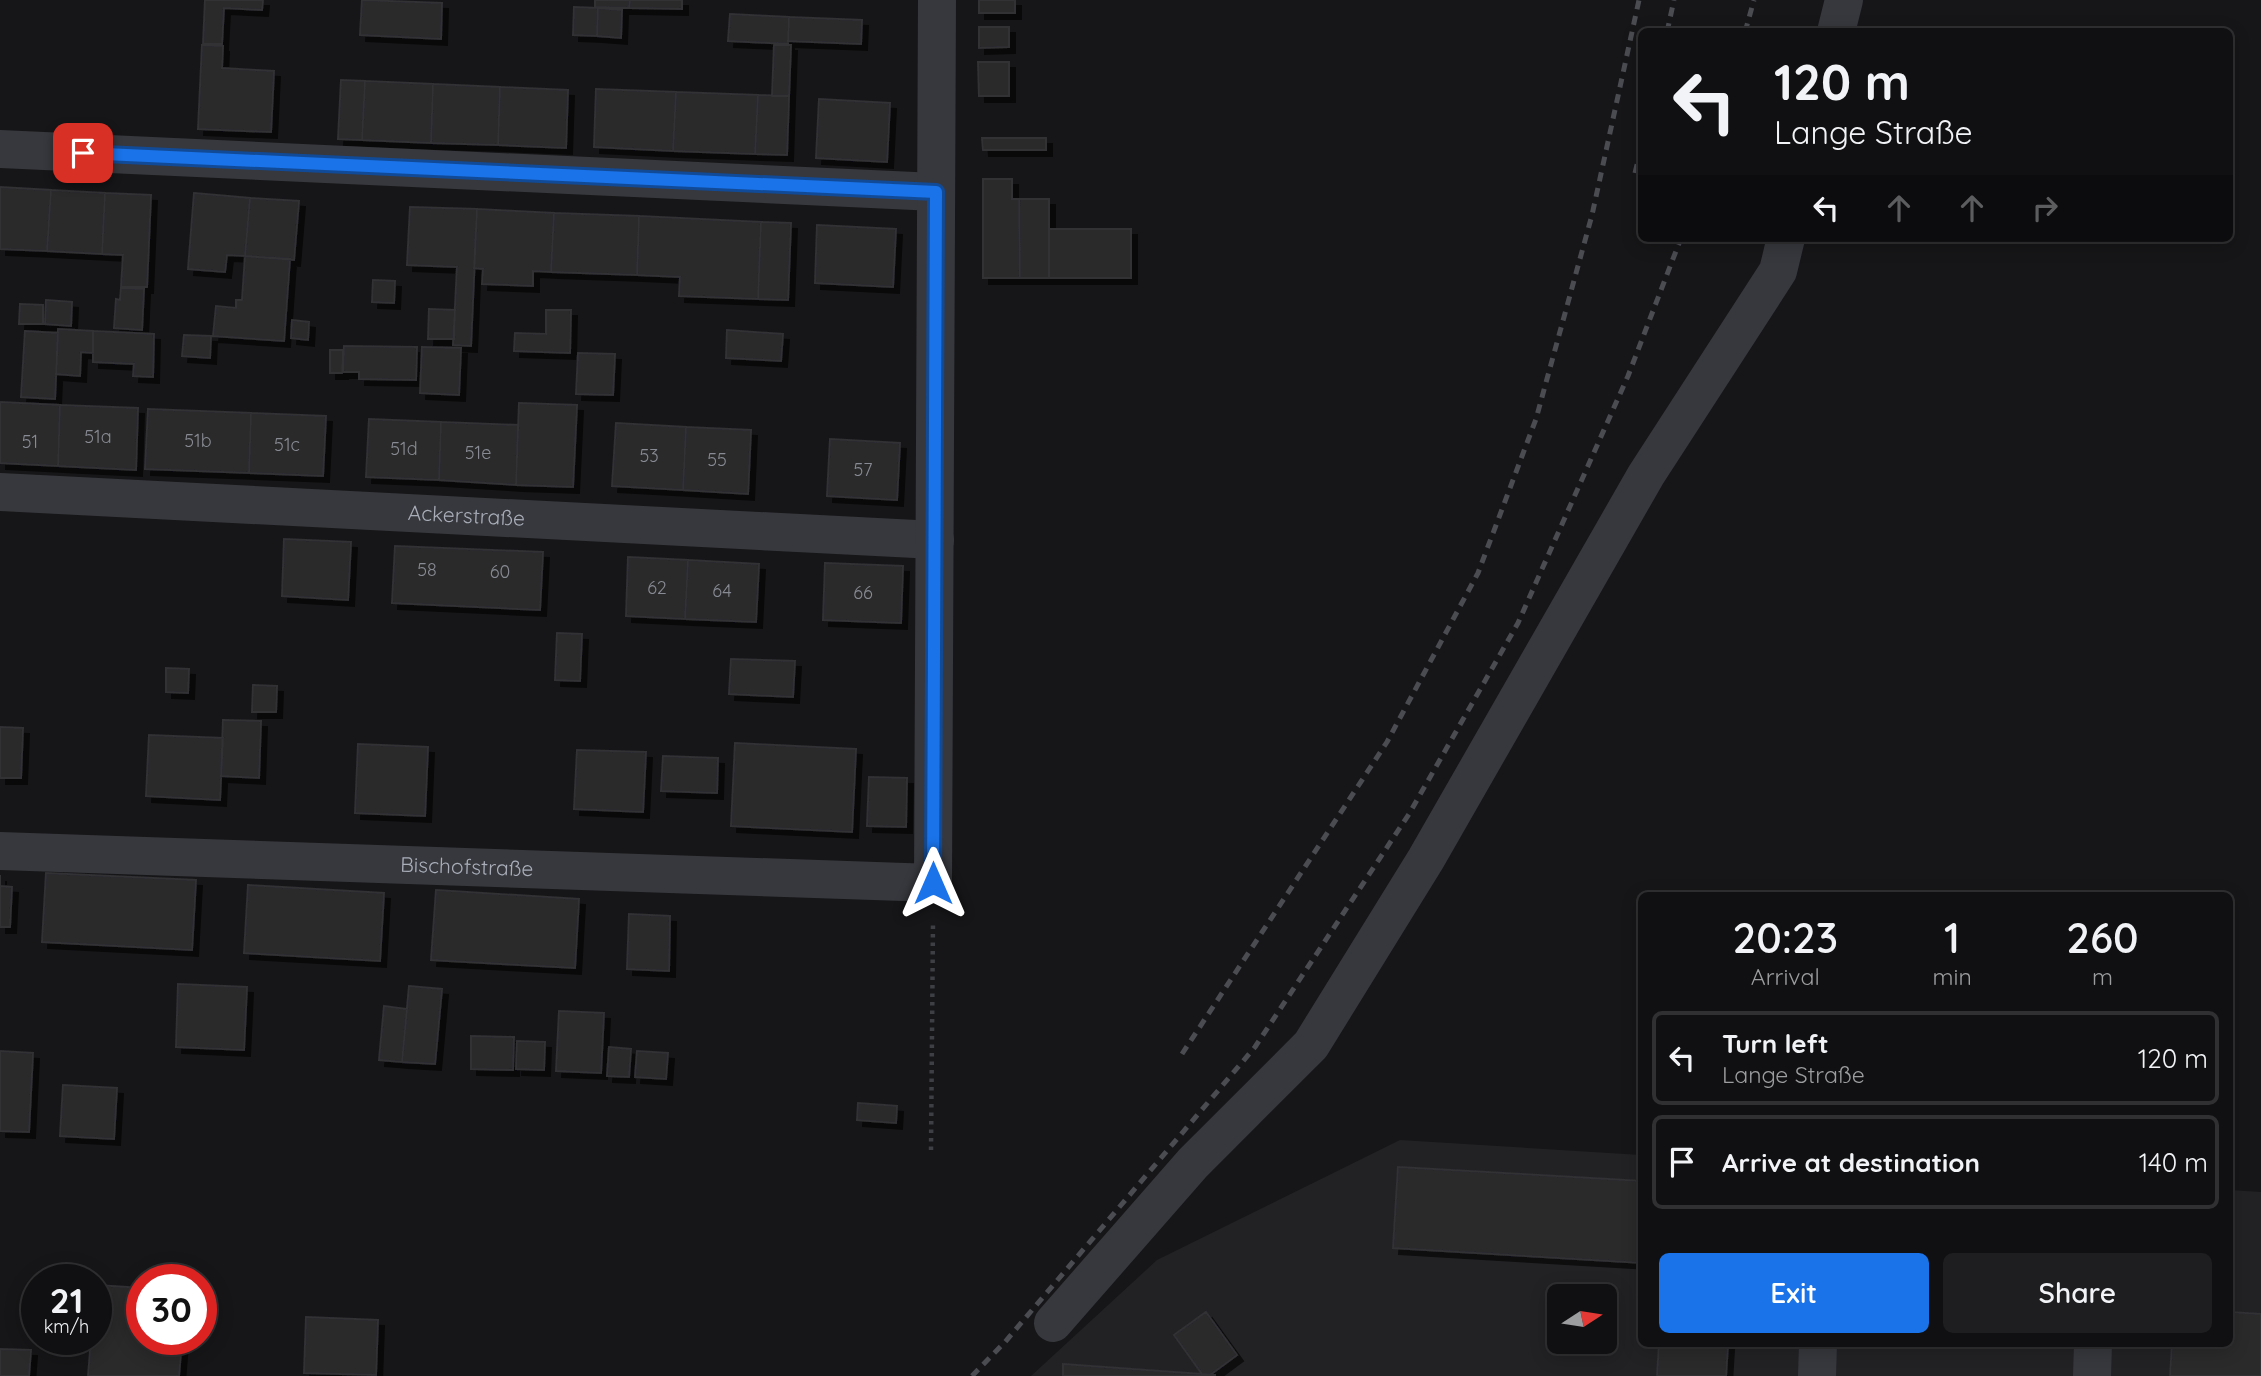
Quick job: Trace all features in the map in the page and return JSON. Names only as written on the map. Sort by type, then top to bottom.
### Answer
[{"type":"street","points":[[933,883],[937,0]]},
{"type":"street","points":[[1837,28],[1844,0]]},
{"type":"street","points":[[0,149],[936,192]]},
{"type":"street","points":[[1053,1323],[1193,1163],[1311,1045],[1426,859],[1646,475],[1778,271],[1785,242]]},
{"type":"street","name":"Ackerstraße","points":[[0,492],[935,540]]},
{"type":"street","name":"Bischofstraße","points":[[0,851],[933,883]]},
{"type":"street","points":[[1817,1376],[1818,1347]]},
{"type":"street","points":[[2092,1376],[2093,1347]]},
{"type":"path","points":[[930,1150],[933,883]]},
{"type":"shaded area","points":[[1400,1140],[1638,1155],[1638,1347],[2233,1347],[2233,1190],[2261,1192],[2261,1376],[1031,1376],[1157,1260]]},
{"type":"building","points":[[205,0],[263,0],[262,10],[224,8],[222,44],[203,44]]},
{"type":"building","points":[[362,0],[442,3],[441,39],[360,35]]},
{"type":"building","points":[[595,0],[630,0],[629,8],[595,7]]},
{"type":"building","points":[[630,0],[682,0],[682,9],[629,8]]},
{"type":"building","points":[[979,0],[1015,0],[1015,13],[979,13]]},
{"type":"building","points":[[574,7],[598,8],[597,36],[573,35]]},
{"type":"building","points":[[598,8],[622,10],[621,38],[597,36]]},
{"type":"building","points":[[730,14],[789,17],[788,44],[728,41]]},
{"type":"building","points":[[789,17],[862,20],[861,44],[788,41]]},
{"type":"building","points":[[979,27],[1009,27],[1009,47],[979,48]]},
{"type":"building","points":[[202,45],[223,46],[222,68],[274,71],[271,132],[198,129]]},
{"type":"building","points":[[774,45],[791,45],[789,96],[772,96]]},
{"type":"building","points":[[978,62],[1009,62],[1009,96],[979,96]]},
{"type":"building","points":[[341,80],[365,81],[362,140],[338,139]]},
{"type":"building","points":[[365,81],[433,84],[431,143],[362,140]]},
{"type":"building","points":[[433,84],[500,87],[498,145],[431,143]]},
{"type":"building","points":[[500,87],[568,90],[566,148],[498,145]]},
{"type":"building","points":[[596,89],[676,92],[673,151],[594,147]]},
{"type":"building","points":[[676,92],[758,95],[755,154],[673,151]]},
{"type":"building","points":[[758,95],[789,96],[787,155],[755,154]]},
{"type":"building","points":[[819,99],[890,103],[887,162],[816,158]]},
{"type":"building","points":[[982,138],[1046,138],[1046,150],[983,150]]},
{"type":"building","points":[[983,179],[1012,179],[1012,199],[1019,199],[1020,278],[983,278]]},
{"type":"building","points":[[0,187],[51,190],[47,251],[0,249]]},
{"type":"building","points":[[51,190],[105,193],[102,254],[47,251]]},
{"type":"building","points":[[105,193],[151,195],[147,287],[121,287],[123,255],[102,254]]},
{"type":"building","points":[[194,193],[250,198],[245,256],[227,255],[225,272],[188,269]]},
{"type":"building","points":[[250,198],[299,201],[294,260],[245,256]]},
{"type":"building","points":[[1019,199],[1049,199],[1049,278],[1020,278]]},
{"type":"building","points":[[410,207],[477,209],[471,346],[453,345],[457,267],[407,265]]},
{"type":"building","points":[[477,209],[554,213],[551,272],[533,271],[533,286],[482,284],[483,269],[474,268]]},
{"type":"building","points":[[554,213],[639,216],[637,275],[551,272]]},
{"type":"building","points":[[639,216],[761,222],[758,299],[679,296],[680,277],[637,275]]},
{"type":"building","points":[[761,222],[791,223],[788,300],[758,299]]},
{"type":"building","points":[[817,225],[896,229],[893,287],[815,283]]},
{"type":"building","points":[[1049,229],[1131,229],[1131,278],[1049,278]]},
{"type":"building","points":[[245,256],[290,259],[284,341],[213,336],[216,306],[236,308],[236,300],[242,300]]},
{"type":"building","points":[[373,280],[395,281],[394,303],[372,302]]},
{"type":"building","points":[[121,288],[144,289],[142,330],[114,328],[116,299],[120,300]]},
{"type":"building","points":[[46,300],[72,302],[71,326],[45,324]]},
{"type":"building","points":[[20,304],[43,305],[43,324],[19,324]]},
{"type":"building","points":[[429,309],[455,310],[454,339],[428,339]]},
{"type":"building","points":[[546,310],[571,310],[570,353],[514,351],[515,333],[546,334]]},
{"type":"building","points":[[292,320],[309,322],[308,340],[291,338]]},
{"type":"building","points":[[58,329],[93,331],[93,353],[81,352],[80,376],[56,374]]},
{"type":"building","points":[[727,330],[783,334],[781,361],[726,358]]},
{"type":"building","points":[[25,331],[58,333],[55,399],[21,397]]},
{"type":"building","points":[[93,331],[154,334],[153,377],[133,376],[134,364],[93,362]]},
{"type":"building","points":[[184,335],[211,336],[210,358],[182,356]]},
{"type":"building","points":[[344,346],[417,347],[416,380],[359,379],[359,372],[343,372]]},
{"type":"building","points":[[422,347],[461,348],[459,395],[420,393]]},
{"type":"building","points":[[330,350],[343,350],[342,373],[330,373]]},
{"type":"building","points":[[578,353],[615,354],[613,395],[576,394]]},
{"type":"building","points":[[0,402],[60,405],[58,466],[0,463]]},
{"type":"building","points":[[519,403],[577,405],[573,487],[516,485]]},
{"type":"building","points":[[60,405],[138,408],[136,470],[58,466]]},
{"type":"building","points":[[148,409],[251,413],[249,473],[145,469]]},
{"type":"building","points":[[251,413],[326,416],[323,476],[249,473]]},
{"type":"building","points":[[369,419],[441,422],[439,480],[366,477]]},
{"type":"building","points":[[441,422],[518,425],[516,485],[439,480]]},
{"type":"building","points":[[616,423],[686,427],[683,490],[612,486]]},
{"type":"building","points":[[686,427],[751,430],[748,494],[683,490]]},
{"type":"building","points":[[830,439],[900,443],[897,500],[827,496]]},
{"type":"building","points":[[284,539],[351,542],[348,600],[282,596]]},
{"type":"building","points":[[395,546],[543,552],[540,610],[392,603]]},
{"type":"building","points":[[628,557],[688,560],[685,619],[626,616]]},
{"type":"building","points":[[688,560],[759,564],[756,622],[685,619]]},
{"type":"building","points":[[825,563],[903,566],[901,623],[823,620]]},
{"type":"building","points":[[557,633],[582,634],[580,681],[555,680]]},
{"type":"building","points":[[731,659],[795,661],[793,697],[729,694]]},
{"type":"building","points":[[166,668],[189,669],[188,693],[166,692]]},
{"type":"building","points":[[253,685],[277,686],[276,712],[252,712]]},
{"type":"building","points":[[223,720],[261,721],[259,778],[221,776]]},
{"type":"building","points":[[0,727],[23,728],[21,778],[0,778]]},
{"type":"building","points":[[149,735],[223,738],[220,800],[146,796]]},
{"type":"building","points":[[735,743],[856,749],[852,832],[731,826]]},
{"type":"building","points":[[358,744],[428,747],[425,816],[355,813]]},
{"type":"building","points":[[577,750],[646,752],[643,812],[574,809]]},
{"type":"building","points":[[663,756],[718,758],[717,793],[661,791]]},
{"type":"building","points":[[869,777],[907,778],[906,827],[867,826]]},
{"type":"building","points":[[46,873],[196,880],[192,950],[42,942]]},
{"type":"building","points":[[248,885],[384,893],[380,961],[244,953]]},
{"type":"building","points":[[0,886],[12,887],[10,927],[0,927]]},
{"type":"building","points":[[436,890],[579,899],[575,968],[431,960]]},
{"type":"building","points":[[629,914],[670,916],[669,971],[627,969]]},
{"type":"building","points":[[178,984],[247,987],[244,1050],[176,1047]]},
{"type":"building","points":[[409,986],[442,989],[435,1064],[402,1062]]},
{"type":"building","points":[[384,1006],[407,1009],[402,1062],[379,1060]]},
{"type":"building","points":[[559,1011],[604,1013],[601,1073],[556,1071]]},
{"type":"building","points":[[471,1036],[514,1037],[513,1070],[471,1069]]},
{"type":"building","points":[[517,1041],[545,1042],[544,1070],[516,1069]]},
{"type":"building","points":[[609,1047],[631,1049],[629,1077],[607,1076]]},
{"type":"building","points":[[0,1051],[33,1053],[29,1132],[0,1131]]},
{"type":"building","points":[[637,1051],[668,1053],[666,1079],[635,1077]]},
{"type":"building","points":[[63,1085],[117,1088],[114,1139],[60,1136]]},
{"type":"building","points":[[858,1103],[897,1106],[896,1123],[857,1120]]},
{"type":"building","points":[[1398,1167],[1638,1181],[1638,1263],[1393,1248]]},
{"type":"building","points":[[112,1286],[126,1287],[126,1355],[181,1355],[179,1376],[88,1376],[90,1355],[112,1355]]},
{"type":"building","points":[[1206,1312],[1237,1355],[1210,1375],[1202,1374],[1174,1335]]},
{"type":"building","points":[[2233,1312],[2261,1314],[2261,1376],[2170,1376],[2172,1347],[2233,1347]]},
{"type":"building","points":[[306,1317],[378,1320],[376,1375],[304,1373]]},
{"type":"building","points":[[1659,1347],[1728,1347],[1726,1376],[1657,1376]]},
{"type":"building","points":[[0,1349],[21,1350],[21,1355],[31,1355],[29,1376],[0,1376]]},
{"type":"building","points":[[1063,1364],[1215,1375],[1215,1376],[1063,1376]]},
{"type":"railway","points":[[1182,1054],[1387,742],[1478,573],[1536,419],[1592,215],[1639,0]]},
{"type":"railway","points":[[1668,28],[1674,0]]},
{"type":"railway","points":[[1746,28],[1754,0]]},
{"type":"railway","points":[[1635,173],[1638,161]]},
{"type":"railway","points":[[972,1376],[1005,1342],[1255,1047],[1409,814],[1518,623],[1628,376],[1679,242]]},
{"type":"route","points":[[83,153],[936,192],[933,883]]}]
